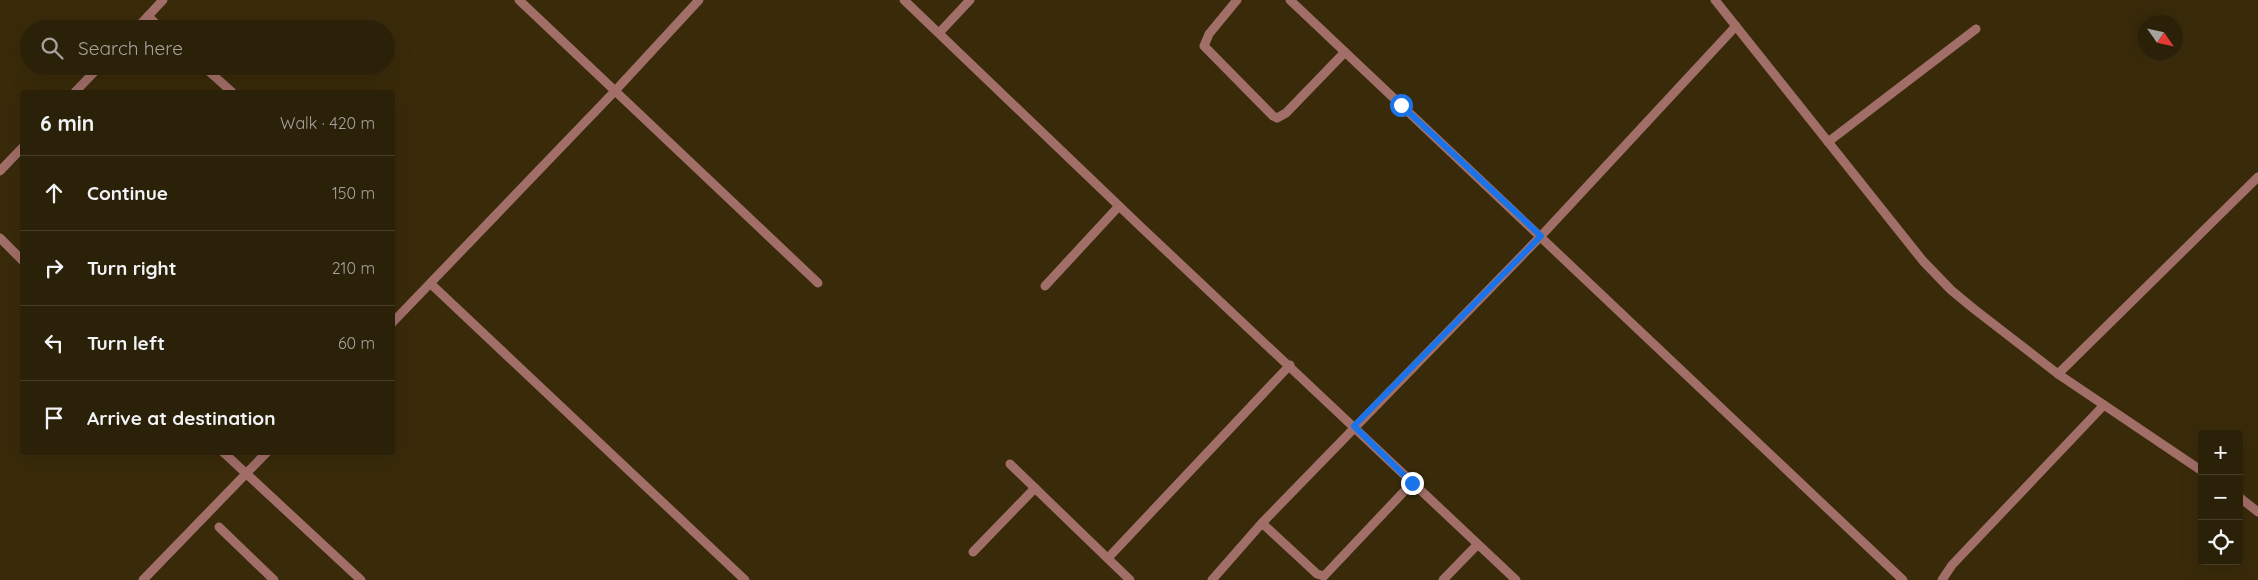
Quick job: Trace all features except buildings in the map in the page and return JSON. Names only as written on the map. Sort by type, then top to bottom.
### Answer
[{"type":"street","points":[[144,20],[163,0]]},
{"type":"street","points":[[519,0],[614,92],[705,174],[818,283]]},
{"type":"street","points":[[395,320],[614,92],[699,0]]},
{"type":"street","points":[[904,0],[1119,206],[1290,365],[1516,580]]},
{"type":"street","points":[[939,33],[970,0]]},
{"type":"street","points":[[1237,0],[1208,34],[1204,46],[1276,118],[1286,113],[1345,52]]},
{"type":"street","points":[[1290,0],[1903,580]]},
{"type":"street","points":[[1715,0],[1934,274],[1974,309],[2058,374],[2198,469]]},
{"type":"street","points":[[148,16],[152,20]]},
{"type":"street","points":[[1212,580],[1262,523],[1354,426],[1541,236],[1736,26]]},
{"type":"street","points":[[1828,142],[1976,29]]},
{"type":"street","points":[[77,90],[91,75]]},
{"type":"street","points":[[213,75],[230,90]]},
{"type":"street","points":[[0,171],[20,150]]},
{"type":"street","points":[[2058,374],[2258,177]]},
{"type":"street","points":[[1045,286],[1119,206]]},
{"type":"street","points":[[0,238],[20,258]]},
{"type":"street","points":[[431,284],[745,580]]},
{"type":"street","points":[[1108,558],[1290,365]]},
{"type":"street","points":[[1942,580],[1952,565],[2104,405]]},
{"type":"street","points":[[226,455],[358,579]]},
{"type":"street","points":[[143,580],[264,455]]},
{"type":"street","points":[[1010,464],[1130,580]]},
{"type":"street","points":[[1262,523],[1317,574],[1324,576],[1412,483]]},
{"type":"street","points":[[973,552],[1035,488]]},
{"type":"street","points":[[2243,500],[2258,512]]},
{"type":"street","points":[[219,527],[274,580]]},
{"type":"street","points":[[1442,580],[1476,544]]},
{"type":"route","points":[[1401,105],[1541,236],[1354,426],[1412,483]]}]
